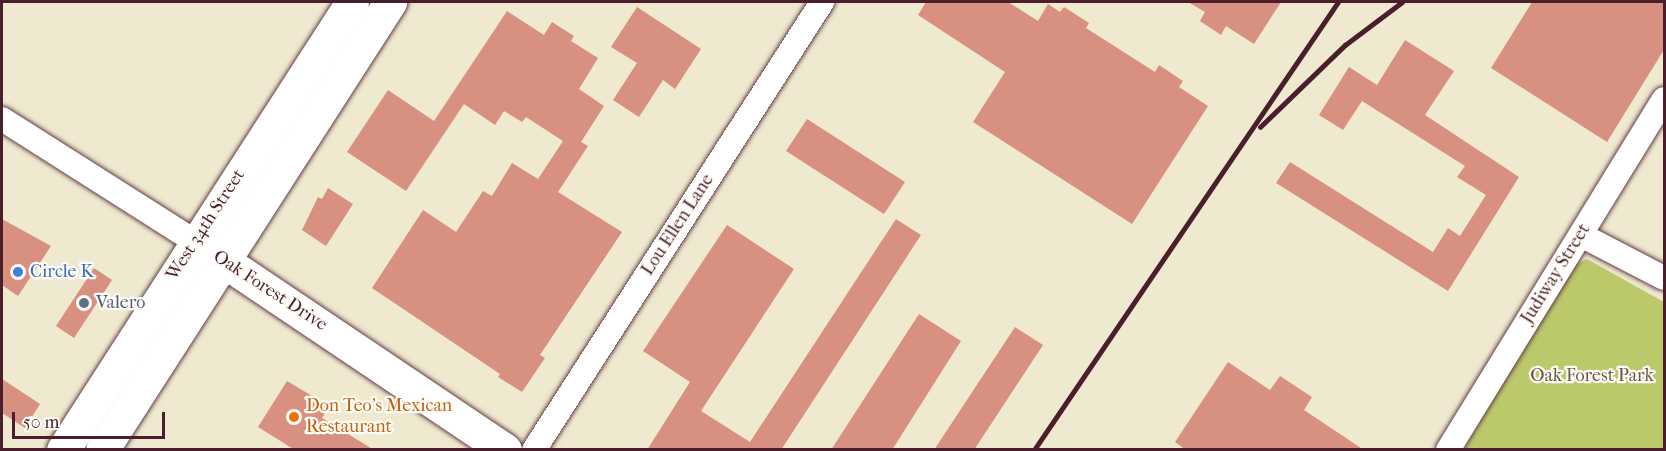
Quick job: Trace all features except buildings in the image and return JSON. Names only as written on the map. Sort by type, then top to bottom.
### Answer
[{"type":"main road","name":"West 34th Street","points":[[63,450],[194,242],[352,2]]},
{"type":"main road","name":"West 34th Street","points":[[102,450],[222,259],[390,2]]},
{"type":"main road","name":"Oak Forest Drive","points":[[194,242],[505,450]]},
{"type":"street","name":"Lou Ellen Lane","points":[[534,450],[822,2]]},
{"type":"street","name":"Judiway Street","points":[[1448,450],[1665,99]]},
{"type":"street","name":"Oak Forest Drive","points":[[2,119],[194,242]]},
{"type":"street","points":[[1581,235],[1665,278]]},
{"type":"green space","name":"Oak Forest Park","points":[[1587,259],[1664,302],[1664,449],[1463,450],[1573,266]]},
{"type":"railway","points":[[1034,450],[1338,2]]},
{"type":"railway","points":[[1260,127],[1345,45],[1402,2]]},
{"type":"place","name":"Circle K","points":[[18,272]]},
{"type":"place","name":"Valero","points":[[84,303]]},
{"type":"place","name":"Don Teo's Mexican Restaurant","points":[[294,417]]}]
